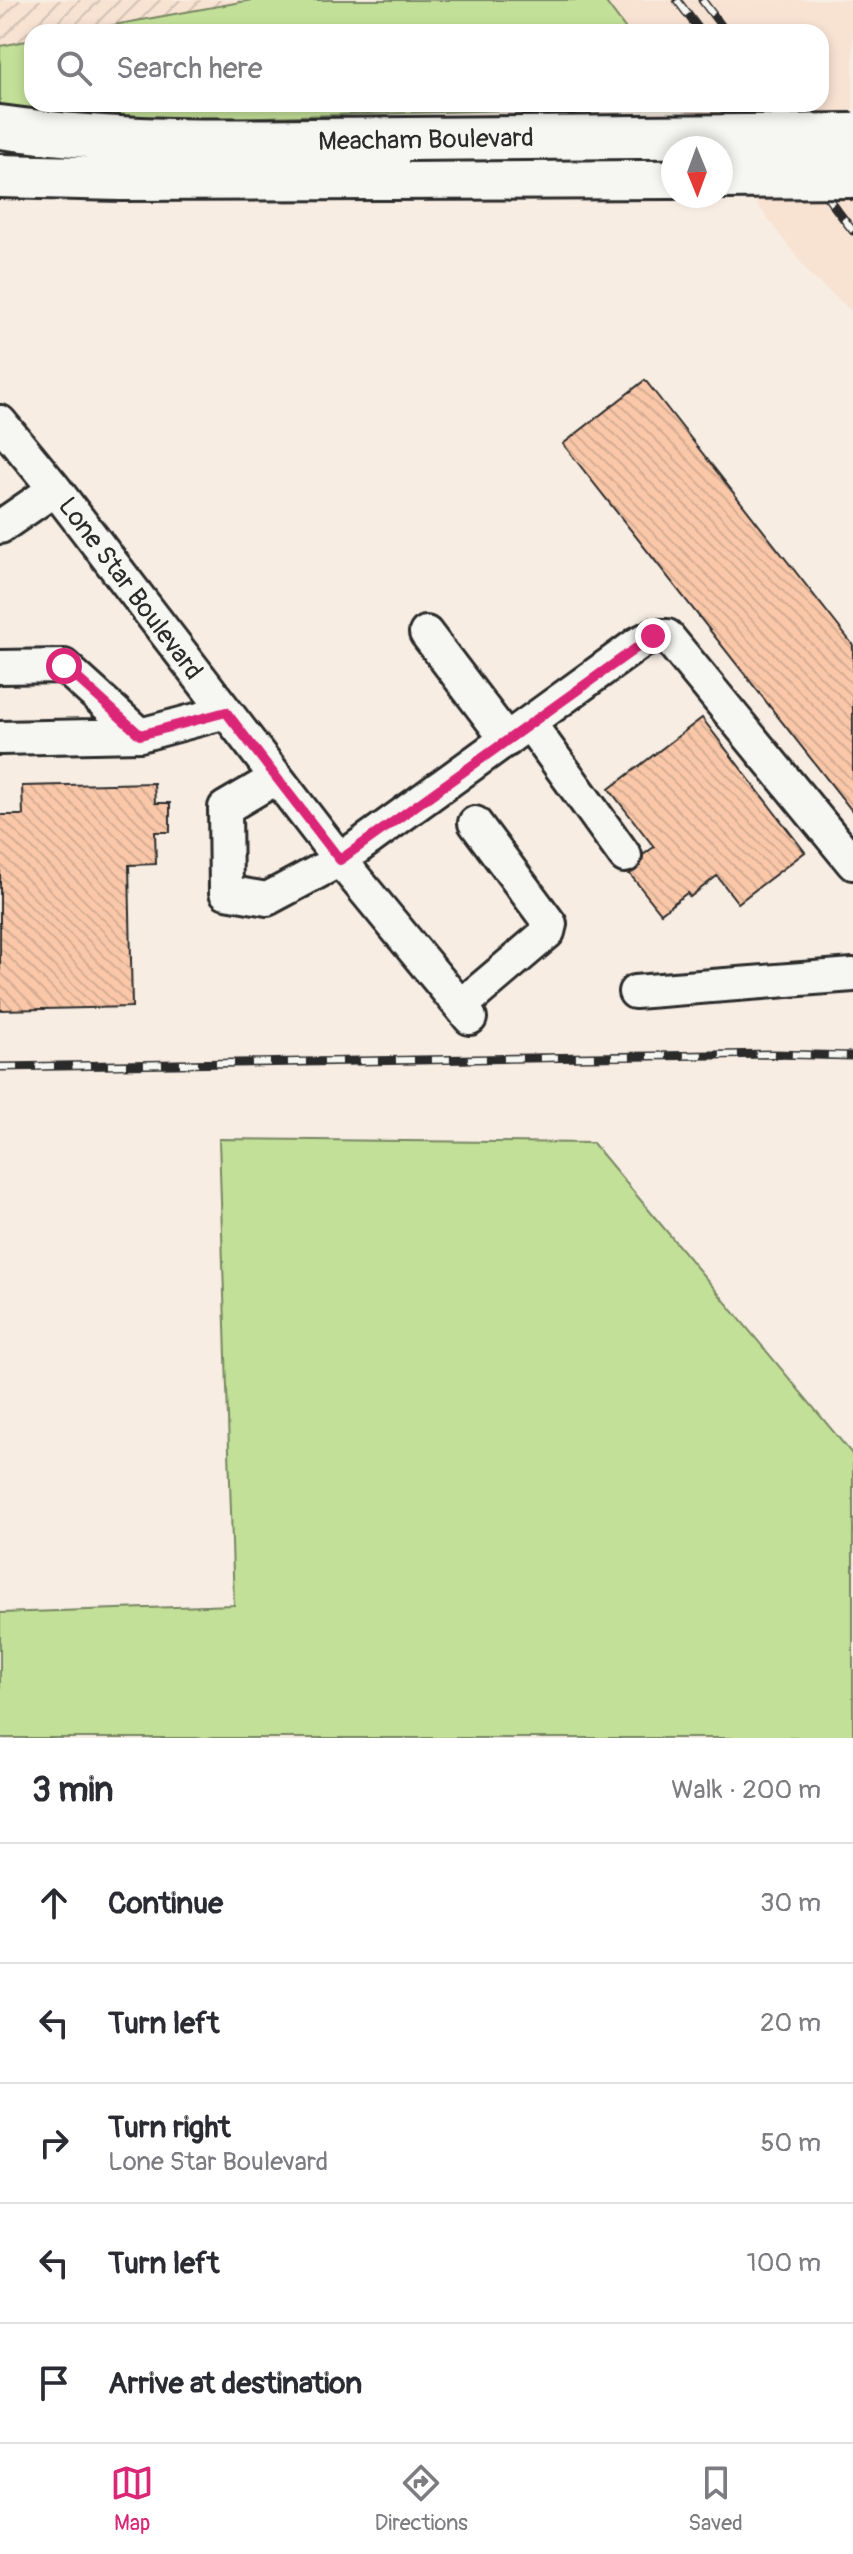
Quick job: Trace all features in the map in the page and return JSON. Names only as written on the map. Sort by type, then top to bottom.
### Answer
[{"type":"main road","name":"Meacham Boulevard","points":[[0,127],[33,132],[189,141],[853,135]]},
{"type":"main road","name":"Meacham Boulevard","points":[[0,176],[661,177]]},
{"type":"main road","points":[[733,177],[853,176]]},
{"type":"street","name":"Lone Star Boulevard","points":[[0,422],[340,860],[465,1012],[548,932],[550,924],[475,823]]},
{"type":"street","points":[[0,527],[55,489]]},
{"type":"street","points":[[426,633],[519,732],[625,856]]},
{"type":"street","points":[[276,778],[225,808],[226,892],[267,899],[340,860],[639,643],[653,636],[667,636],[853,863]]},
{"type":"street","points":[[0,667],[64,666],[140,735]]},
{"type":"street","points":[[0,738],[140,735],[226,712]]},
{"type":"street","points":[[635,992],[853,975]]},
{"type":"shaded area","points":[[0,0],[252,0],[119,24],[24,24],[24,42],[0,46]]},
{"type":"shaded area","points":[[604,0],[853,0],[853,312],[811,276],[733,172],[733,136],[706,136],[688,112],[829,112],[829,24],[622,24]]},
{"type":"green space","points":[[252,0],[604,0],[622,24],[119,24]]},
{"type":"green space","points":[[24,42],[24,111],[0,109],[0,46]]},
{"type":"green space","points":[[30,112],[437,112],[121,121]]},
{"type":"green space","points":[[219,1139],[593,1143],[853,1455],[853,1738],[0,1738],[0,1613],[234,1605]]},
{"type":"building","points":[[645,380],[853,645],[853,812],[563,444]]},
{"type":"building","points":[[702,718],[805,852],[738,903],[717,876],[690,897],[687,893],[661,913],[625,868],[654,847],[609,789]]},
{"type":"building","points":[[154,783],[155,803],[170,803],[170,832],[155,832],[156,864],[129,865],[132,1007],[0,1010],[0,815],[23,815],[22,786]]},
{"type":"railway","points":[[677,0],[695,24]]},
{"type":"railway","points":[[702,0],[720,24]]},
{"type":"railway","points":[[762,112],[853,231]]},
{"type":"railway","points":[[788,112],[853,197]]},
{"type":"railway","points":[[0,1067],[773,1054],[853,1056]]},
{"type":"route","points":[[64,666],[140,735],[226,712],[340,860],[639,643],[653,636]]}]
